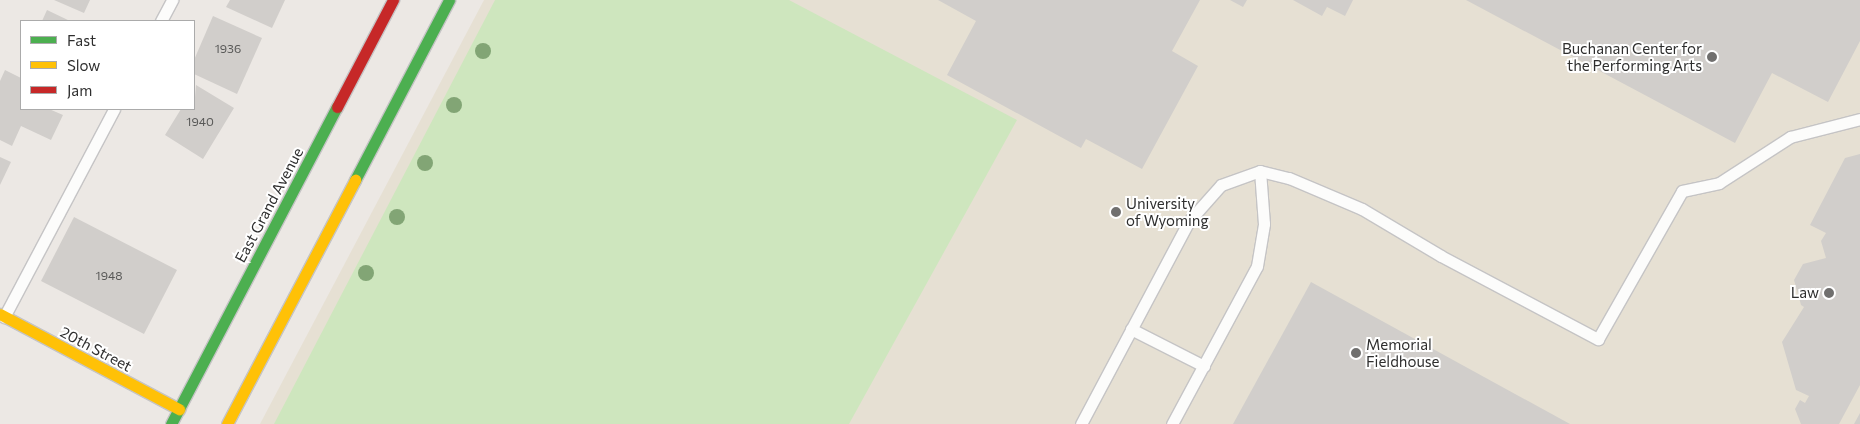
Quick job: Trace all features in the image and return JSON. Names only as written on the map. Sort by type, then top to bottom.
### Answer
[{"type":"main road","name":"East Grand Avenue","points":[[171,424],[393,0]]},
{"type":"main road","points":[[227,424],[449,0]]},
{"type":"main road","name":"20th Street","points":[[2,315],[179,410]]},
{"type":"lane","points":[[162,20],[172,0]]},
{"type":"lane","points":[[2,315],[113,110]]},
{"type":"lane","points":[[1081,424],[1189,221],[1221,185],[1260,171],[1289,178],[1362,209],[1441,256],[1598,339],[1682,190],[1719,183],[1790,137],[1860,119]]},
{"type":"lane","points":[[1172,424],[1257,266],[1264,224],[1260,171]]},
{"type":"lane","points":[[1131,329],[1204,366]]},
{"type":"shaded area","name":"University of Wyoming","points":[[484,0],[1860,0],[1860,424],[260,424]]},
{"type":"green space","points":[[495,0],[789,0],[1017,120],[849,424],[274,424]]},
{"type":"building","points":[[54,0],[90,0],[84,13]]},
{"type":"building","points":[[230,0],[285,0],[272,28],[226,7]]},
{"type":"building","points":[[938,0],[1200,0],[1172,51],[1198,66],[1142,169],[1086,139],[1081,148],[947,75],[976,21]]},
{"type":"building","points":[[1230,0],[1247,0],[1243,7]]},
{"type":"building","points":[[1293,0],[1353,0],[1345,16],[1327,7],[1322,16]]},
{"type":"building","name":"Buchanan Center for the Performing Arts","points":[[1466,0],[1860,0],[1860,41],[1828,102],[1772,73],[1735,143]]},
{"type":"building","points":[[47,10],[68,20],[42,20]]},
{"type":"building","points":[[213,16],[262,38],[237,94],[195,74],[195,58]]},
{"type":"building","points":[[5,70],[20,78],[20,110],[51,110],[63,115],[51,140],[21,126],[12,146],[0,140],[0,81]]},
{"type":"building","points":[[196,85],[234,108],[203,159],[165,135],[180,110],[195,110]]},
{"type":"building","name":"Law","points":[[1860,154],[1860,385],[1839,424],[1801,424],[1795,409],[1800,400],[1805,403],[1809,396],[1796,390],[1782,342],[1804,307],[1801,305],[1794,280],[1803,264],[1826,258],[1821,241],[1826,233],[1810,225],[1845,158]]},
{"type":"building","points":[[0,157],[11,162],[0,185]]},
{"type":"building","points":[[74,217],[177,270],[144,334],[41,281]]},
{"type":"building","name":"Memorial Fieldhouse","points":[[1311,282],[1570,424],[1233,424]]},
{"type":"building","points":[[1860,413],[1860,424],[1854,424]]},
{"type":"traffic: fast","points":[[355,180],[449,0]]},
{"type":"traffic: fast","points":[[171,424],[337,107]]},
{"type":"traffic: slow","points":[[227,424],[355,180]]},
{"type":"traffic: slow","points":[[0,314],[179,409]]},
{"type":"traffic: jam","points":[[337,107],[393,0]]},
{"type":"place","name":"Buchanan Center for the Performing Arts","points":[[1712,57]]},
{"type":"place","name":"University of Wyoming","points":[[1116,212]]},
{"type":"place","name":"Law","points":[[1829,293]]},
{"type":"place","name":"Memorial Fieldhouse","points":[[1356,353]]}]
